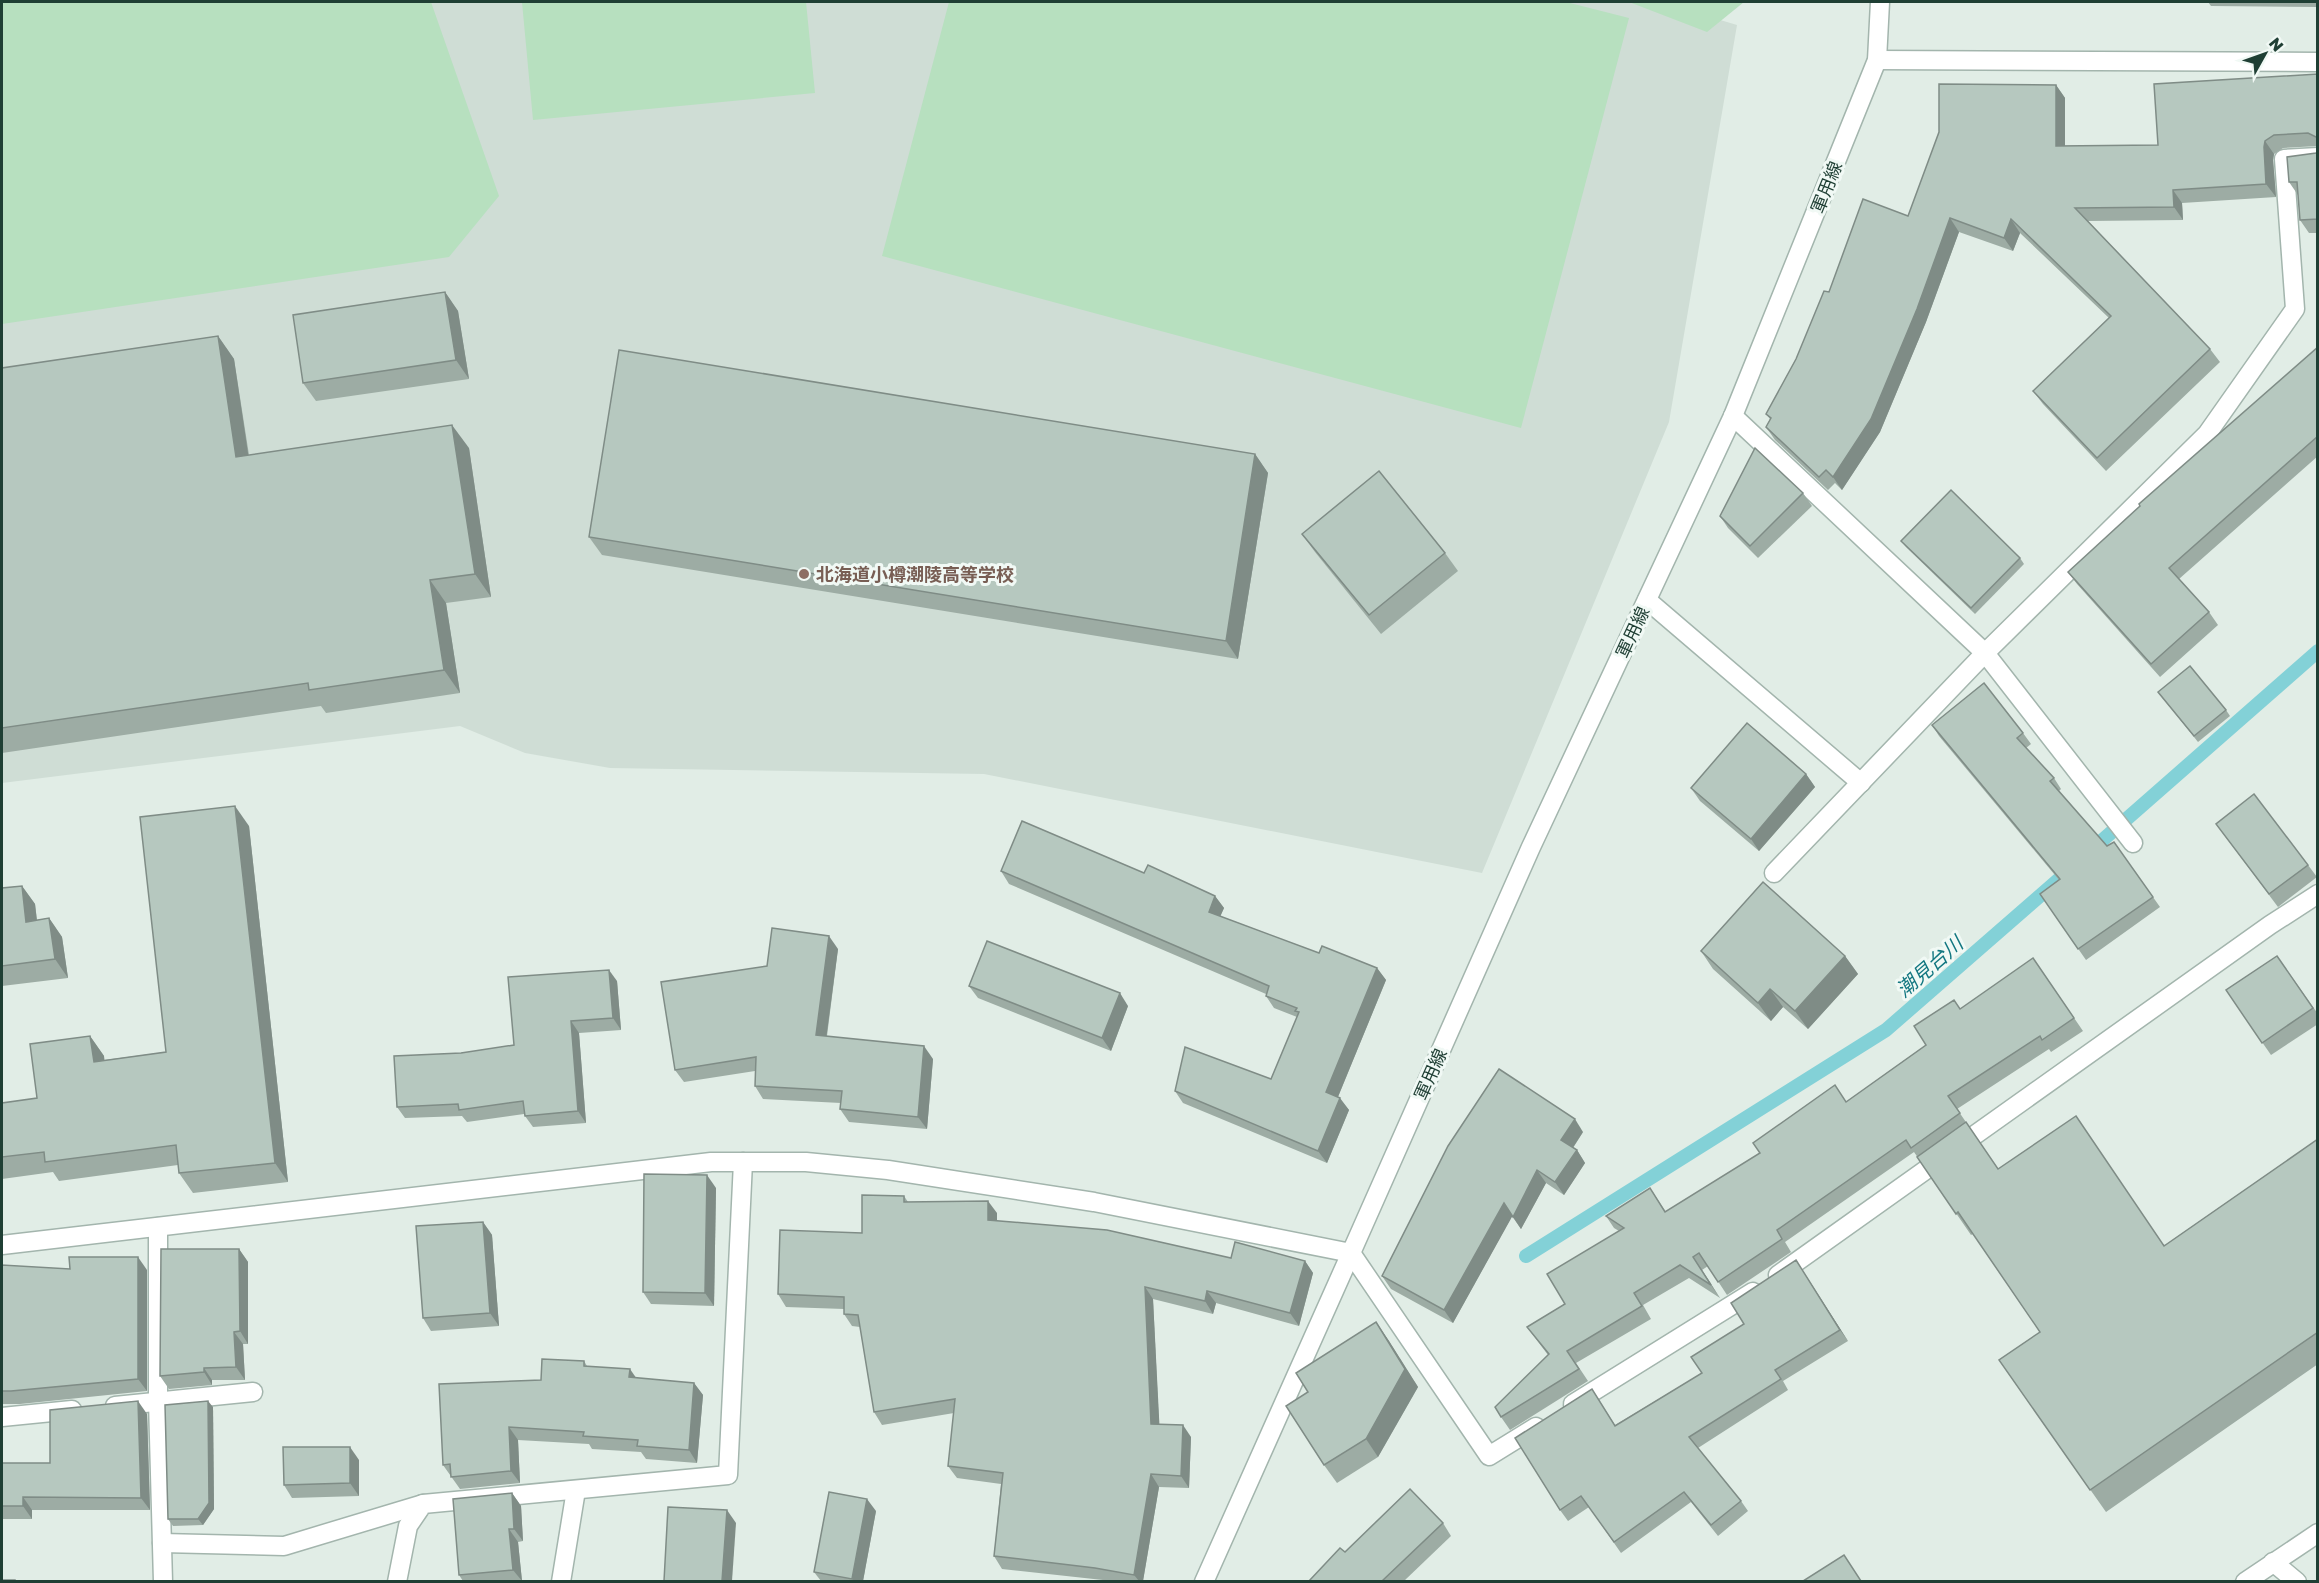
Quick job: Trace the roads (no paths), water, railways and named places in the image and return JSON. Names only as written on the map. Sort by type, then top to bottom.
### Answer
[{"type":"street","name":"軍用線","points":[[1209,1579],[1531,848],[1733,416],[1877,60],[1880,2]]},
{"type":"street","points":[[1877,60],[2318,62]]},
{"type":"street","points":[[1774,873],[1985,653],[2207,434],[2295,309],[2284,159],[2318,157]]},
{"type":"street","points":[[1733,416],[1985,653],[2133,843]]},
{"type":"street","points":[[1647,600],[1861,783]]},
{"type":"street","points":[[2,1245],[700,1163],[806,1162],[952,1179],[1094,1202],[1351,1253],[1490,1456],[1766,1284],[2270,925],[2318,894]]},
{"type":"street","points":[[162,1543],[284,1546],[423,1504],[728,1475],[743,1162]]},
{"type":"street","points":[[158,1227],[158,1401],[163,1581]]},
{"type":"street","points":[[2,1417],[253,1392]]},
{"type":"street","points":[[561,1581],[576,1490]]},
{"type":"street","points":[[397,1581],[408,1526],[423,1504]]},
{"type":"street","points":[[2245,1581],[2318,1533]]},
{"type":"street","points":[[2273,1562],[2297,1581]]},
{"type":"waterway","name":"潮見台川","points":[[2089,852],[2318,651]]},
{"type":"waterway","name":"潮見台川","points":[[1526,1256],[1886,1030],[2073,867]]},
{"type":"place","name":"北海道小樽潮陵高等学校","points":[[804,574]]}]
